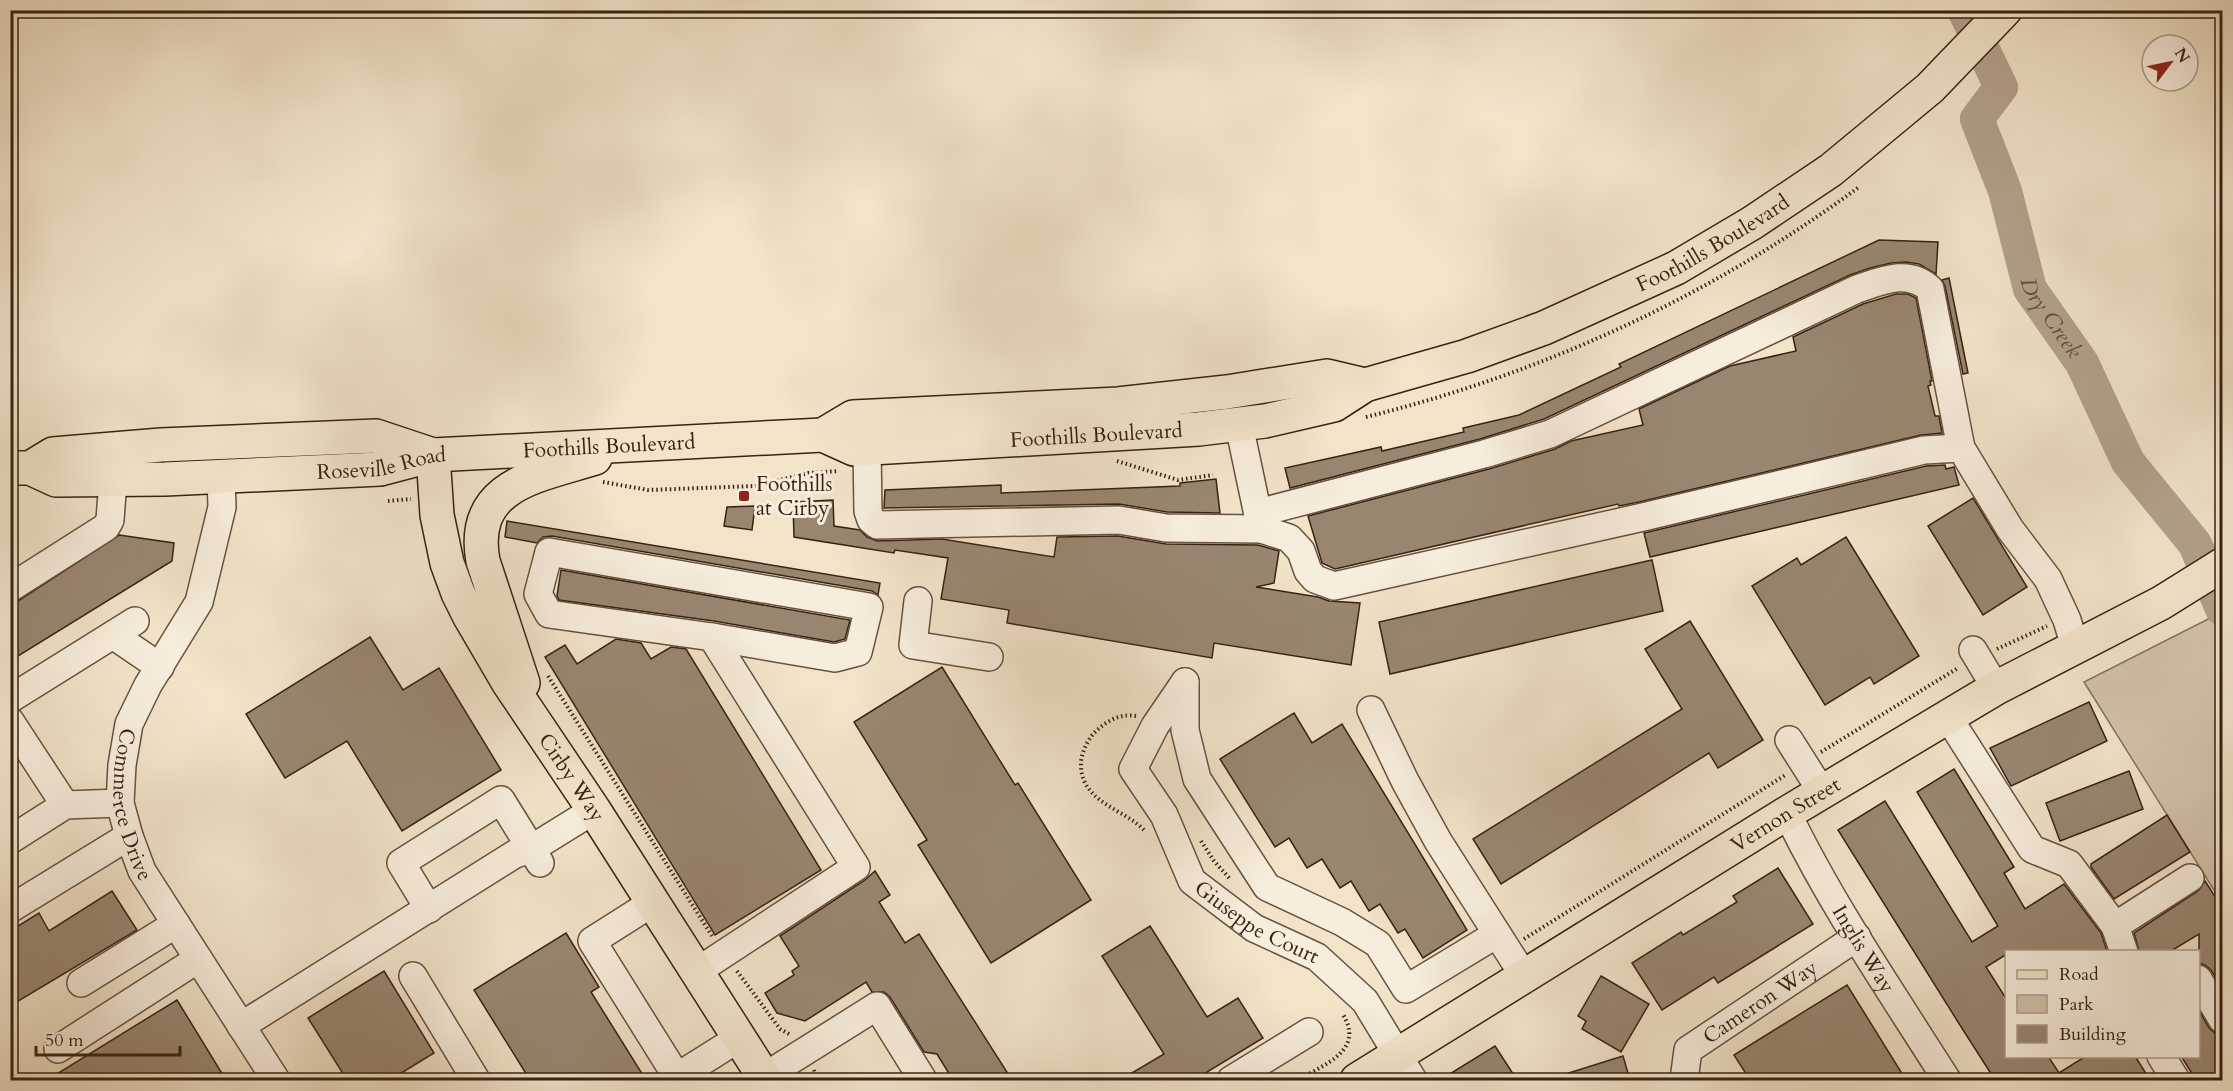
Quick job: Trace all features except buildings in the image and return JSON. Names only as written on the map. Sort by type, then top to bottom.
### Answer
[{"type":"main road","name":"Foothills Boulevard","points":[[433,455],[823,435],[855,449],[1041,439],[1239,425],[1334,405],[1365,385],[1467,356],[1545,327],[1676,268],[1752,223],[1831,171],[1930,88],[2005,10]]},
{"type":"main road","name":"Foothills Boulevard","points":[[823,435],[853,417],[1118,404],[1227,393],[1327,376],[1365,385]]},
{"type":"main road","name":"Roseville Road","points":[[20,468],[53,454],[161,445],[376,436],[433,455]]},
{"type":"main road","points":[[537,725],[483,561],[480,545],[483,521],[489,508],[502,495],[524,481],[639,443]]},
{"type":"main road","name":"Roseville Road","points":[[20,468],[56,480],[113,480],[380,469],[433,455]]},
{"type":"main road","name":"Cirby Way","points":[[433,455],[437,515],[447,563],[458,593],[487,648],[594,810],[763,1079]]},
{"type":"main road","name":"Vernon Street","points":[[1357,1080],[1406,1067],[1509,954],[1787,813],[1996,688],[2071,633],[2161,603],[2223,565]]},
{"type":"street","points":[[867,448],[868,511],[871,520],[878,525],[1119,520],[1166,528],[1260,521],[1550,434],[1857,289],[1897,276],[1913,279],[1930,289],[1961,447],[1979,481],[2010,529],[2048,579],[2071,633]]},
{"type":"street","points":[[1239,425],[1260,521],[1289,538],[1301,551],[1308,571],[1315,579],[1335,586],[1631,520],[1924,450],[1961,447]]},
{"type":"street","name":"Commerce Drive","points":[[221,476],[222,507],[199,602],[147,685],[129,724],[122,765],[120,803],[142,870],[276,1080]]},
{"type":"street","points":[[10,588],[106,527],[110,520],[113,480]]},
{"type":"street","points":[[696,972],[856,867],[712,637],[549,614],[538,594],[549,552],[869,607],[858,652],[835,658],[712,637]]},
{"type":"street","points":[[918,601],[913,645],[989,657]]},
{"type":"street","points":[[10,699],[124,628],[160,667]]},
{"type":"street","points":[[1975,654],[1996,688]]},
{"type":"street","name":"Giuseppe Court","points":[[1406,1067],[1365,1001],[1317,957],[1254,928],[1192,881],[1164,815],[1133,769],[1155,726],[1185,682],[1185,730],[1197,779],[1268,887],[1342,922],[1378,944],[1407,989],[1509,954]]},
{"type":"street","points":[[1371,711],[1405,781],[1438,841],[1509,954]]},
{"type":"street","points":[[1948,717],[2032,849],[2069,864],[2115,926],[2124,950]]},
{"type":"street","points":[[10,721],[65,805]]},
{"type":"street","points":[[1789,740],[1822,792]]},
{"type":"street","points":[[429,909],[401,863],[501,800],[536,856]]},
{"type":"street","points":[[10,840],[65,805],[120,803]]},
{"type":"street","points":[[241,1026],[516,854],[536,856],[594,810]]},
{"type":"street","name":"Inglis Way","points":[[1787,813],[1804,848],[1857,937],[1947,1080]]},
{"type":"street","points":[[10,909],[129,836]]},
{"type":"street","points":[[2115,926],[2190,878]]},
{"type":"street","points":[[652,903],[592,941],[677,1077],[739,1038]]},
{"type":"street","points":[[81,982],[176,924]]},
{"type":"street","name":"Cameron Way","points":[[1684,1080],[1688,1050],[1857,937]]},
{"type":"street","points":[[58,1049],[198,959]]},
{"type":"street","points":[[413,976],[466,1077]]},
{"type":"street","points":[[2200,981],[2223,1019]]},
{"type":"street","points":[[763,1079],[877,1006],[923,1080]]},
{"type":"street","points":[[1231,1080],[1309,1032]]},
{"type":"street","points":[[2162,1058],[2176,1080]]},
{"type":"path","points":[[1117,461],[1178,480],[1213,476]]},
{"type":"path","points":[[1509,954],[1975,654],[2037,630],[2071,633]]},
{"type":"path","points":[[1149,837],[1137,822],[1108,807],[1090,791],[1081,771],[1081,760],[1092,736],[1110,720],[1119,716],[1133,715],[1155,726]]},
{"type":"path","points":[[1196,833],[1214,861],[1238,887]]},
{"type":"path","points":[[1298,1080],[1340,1054],[1348,1044],[1350,1029],[1338,1007]]},
{"type":"green space","points":[[2222,612],[2222,903],[2084,682]]},
{"type":"waterway","name":"Dry Creek","points":[[1964,10],[2001,87],[1977,119],[2005,191],[2030,289],[2082,363],[2128,462],[2195,544],[2222,609]]},
{"type":"place","name":"Foothills at Cirby","points":[[744,496]]}]
